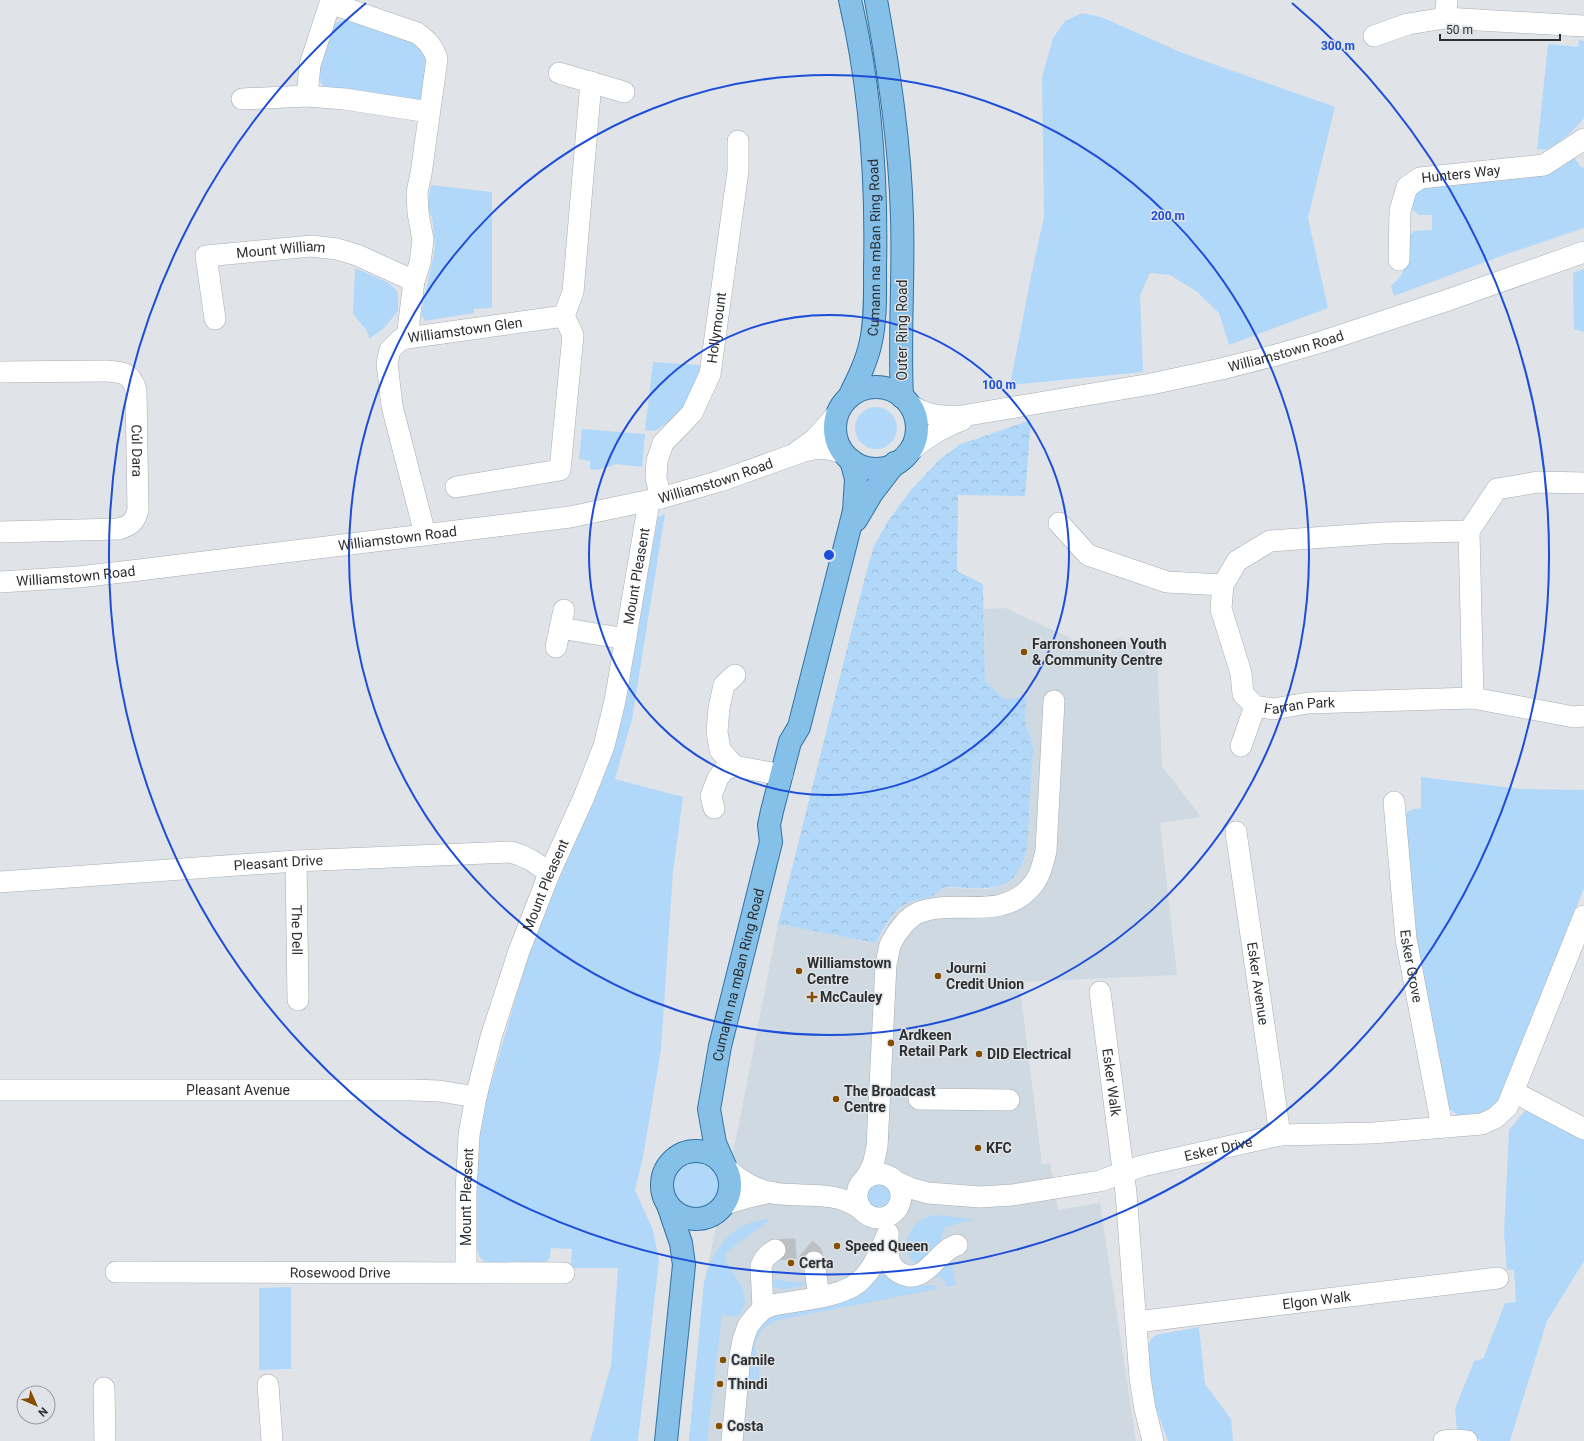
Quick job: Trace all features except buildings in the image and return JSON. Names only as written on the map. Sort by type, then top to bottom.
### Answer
[{"type":"main road","name":"Cumann na mBan Ring Road","points":[[843,406],[864,364],[871,340],[874,306],[876,233],[873,162],[865,84],[850,0]]},
{"type":"main road","name":"Cumann na mBan Ring Road","points":[[876,0],[897,131],[902,218],[902,263]]},
{"type":"main road","name":"Outer Ring Road","points":[[902,263],[900,362],[906,400]]},
{"type":"main road","points":[[875,387],[894,391],[906,400],[914,414],[916,436],[912,447],[900,460],[884,468],[861,466],[847,456],[837,441],[835,428],[843,406],[857,391],[866,388],[875,387]]},
{"type":"main road","name":"Cumann na mBan Ring Road","points":[[673,1159],[692,1141],[709,1109],[722,1038],[771,842],[769,825],[790,742],[799,727],[854,511],[856,486],[855,472],[847,456]]},
{"type":"main road","name":"Cumann na mBan Ring Road","points":[[847,541],[865,503],[900,460]]},
{"type":"main road","name":"Cumann na mBan Ring Road","points":[[771,842],[784,826],[803,745],[799,727]]},
{"type":"main road","name":"Cumann na mBan Ring Road","points":[[709,1109],[716,1143],[726,1167]]},
{"type":"main road","points":[[666,1441],[684,1265],[681,1243],[662,1189],[662,1178],[666,1168],[673,1159],[681,1154],[691,1151],[701,1151],[719,1159],[726,1167],[730,1178],[731,1187],[729,1196],[722,1208],[701,1230],[684,1265]]},
{"type":"main road","points":[[668,1205],[678,1215],[692,1219],[706,1218],[722,1208]]},
{"type":"street","points":[[307,96],[310,65],[325,2],[417,33],[427,40],[433,48],[437,59],[421,174],[416,192],[423,240],[420,263],[414,281],[407,338]]},
{"type":"street","points":[[1374,36],[1446,9],[1584,26]]},
{"type":"street","points":[[559,73],[624,92]]},
{"type":"street","points":[[456,487],[560,470],[573,335],[564,316],[574,292],[591,82]]},
{"type":"street","points":[[242,99],[307,96],[344,98],[429,112]]},
{"type":"street","name":"Hunters Way","points":[[1399,260],[1400,211],[1407,187],[1420,178],[1544,165],[1584,139]]},
{"type":"street","name":"Hollymount","points":[[655,500],[657,461],[663,443],[692,413],[710,374],[738,171],[738,141]]},
{"type":"street","name":"Mount William","points":[[215,319],[206,256],[311,246],[337,249],[357,255],[414,281]]},
{"type":"street","name":"Williamstown Road","points":[[978,414],[1015,406],[1173,380],[1280,354],[1448,300],[1584,252]]},
{"type":"street","name":"Williamstown Glen","points":[[425,534],[392,406],[387,363],[390,350],[402,339],[407,338],[564,316]]},
{"type":"street","name":"Cúl Dara","points":[[0,372],[105,371],[121,372],[128,375],[134,381],[136,390],[138,510],[136,519],[131,524],[118,529],[0,532]]},
{"type":"street","points":[[906,400],[924,413],[933,416],[946,417],[978,414]]},
{"type":"street","name":"Williamstown Road","points":[[788,457],[815,439],[843,406]]},
{"type":"street","points":[[900,460],[918,444],[938,430],[978,414]]},
{"type":"street","name":"Williamstown Road","points":[[0,582],[78,577],[570,517],[655,500],[720,481],[818,448],[828,448],[847,456]]},
{"type":"street","points":[[1473,698],[1470,531],[1497,489],[1538,482],[1584,483]]},
{"type":"street","name":"Mount Pleasent","points":[[466,1272],[466,1192],[469,1135],[476,1097],[491,1037],[519,951],[549,874],[584,798],[604,746],[616,701],[626,639],[655,500]]},
{"type":"street","points":[[1059,523],[1088,555],[1167,582],[1223,585]]},
{"type":"street","name":"Farran Park","points":[[1470,531],[1383,533],[1270,541],[1237,561],[1223,585],[1221,609],[1241,673],[1243,694],[1255,706],[1273,709],[1308,703],[1473,698],[1574,717],[1584,716]]},
{"type":"street","points":[[560,628],[626,639]]},
{"type":"street","points":[[734,766],[720,750],[717,732],[719,708],[724,685],[735,675]]},
{"type":"street","points":[[874,1264],[865,1212],[858,1199],[859,1188],[873,1165],[878,1147],[886,964],[891,944],[901,927],[918,912],[938,908],[1004,905],[1018,898],[1034,883],[1040,872],[1046,851],[1054,701]]},
{"type":"street","points":[[1241,746],[1255,706]]},
{"type":"street","points":[[714,808],[711,796],[718,778],[724,770],[734,766],[782,775]]},
{"type":"street","name":"Esker Grove","points":[[1394,802],[1406,939],[1442,1127]]},
{"type":"street","name":"Esker Avenue","points":[[1236,832],[1280,1135]]},
{"type":"street","name":"Pleasant Drive","points":[[0,882],[296,861],[511,852],[524,856],[541,866],[549,874]]},
{"type":"street","name":"The Dell","points":[[296,861],[298,1000]]},
{"type":"street","points":[[1584,916],[1578,949],[1510,1099],[1584,1129]]},
{"type":"street","name":"Esker Walk","points":[[1100,992],[1124,1174],[1142,1394],[1153,1441]]},
{"type":"street","name":"Pleasant Avenue","points":[[0,1090],[411,1090],[439,1091],[476,1097]]},
{"type":"street","points":[[919,1099],[1009,1100]]},
{"type":"street","name":"Esker Drive","points":[[893,1179],[910,1188],[928,1193],[996,1197],[1092,1183],[1124,1174],[1142,1166],[1280,1135],[1373,1133],[1482,1124],[1495,1118],[1510,1099]]},
{"type":"street","points":[[732,1441],[740,1356],[743,1340],[748,1326],[763,1309],[773,1304],[838,1293],[856,1285],[874,1264],[901,1193],[883,1164],[878,1147]]},
{"type":"street","points":[[726,1167],[745,1182],[771,1192],[831,1196],[847,1200],[865,1212],[880,1218],[892,1218]]},
{"type":"street","points":[[831,1196],[851,1189],[878,1174],[893,1179]]},
{"type":"street","points":[[722,1208],[771,1192]]},
{"type":"street","name":"Esker Drive","points":[[892,1218],[909,1199],[928,1193]]},
{"type":"street","points":[[892,1218],[888,1256],[890,1263],[901,1274],[909,1276],[926,1271],[946,1251],[957,1245]]},
{"type":"street","points":[[763,1309],[761,1266],[763,1260],[768,1254],[775,1250]]},
{"type":"street","points":[[814,1262],[819,1297]]},
{"type":"street","name":"Rosewood Drive","points":[[116,1272],[564,1272]]},
{"type":"street","name":"Elgon Walk","points":[[1137,1322],[1498,1278]]},
{"type":"street","points":[[268,1385],[272,1441]]},
{"type":"street","points":[[104,1388],[105,1441]]},
{"type":"street","points":[[1444,1441],[1467,1441]]},
{"type":"shaded area","name":"Ardkeen Retail Park","points":[[1005,608],[1109,656],[1118,637],[1157,657],[1162,766],[1201,817],[1160,823],[1177,975],[1019,982],[1042,1164],[1050,1163],[1058,1210],[1100,1203],[1136,1441],[689,1441],[704,1283],[738,1128],[778,924],[876,943],[894,914],[904,905],[932,895],[946,888],[988,889],[1003,885],[1015,876],[1033,746],[1025,720],[1027,697],[1005,699],[985,681],[984,609]]},
{"type":"green space","points":[[1082,13],[1101,17],[1185,54],[1335,107],[1308,218],[1328,308],[1229,345],[1219,313],[1196,291],[1170,275],[1150,273],[1140,295],[1143,372],[1010,385],[1044,217],[1042,77],[1053,38],[1065,21]]},
{"type":"green space","points":[[348,19],[394,33],[416,45],[423,52],[427,65],[422,98],[417,101],[326,89],[321,83],[318,71],[332,26],[337,22]]},
{"type":"green space","points":[[1579,40],[1584,41],[1584,118],[1573,131],[1557,144],[1547,149],[1537,150],[1548,44],[1578,47]]},
{"type":"green space","points":[[1573,156],[1582,168],[1584,166],[1584,228],[1504,255],[1394,296],[1391,286],[1401,275],[1406,264],[1407,237],[1414,231],[1432,230],[1432,215],[1419,215],[1410,208],[1417,187]]},
{"type":"green space","points":[[431,185],[492,192],[492,308],[474,309],[474,313],[425,321],[421,314],[435,248],[432,217],[429,210]]},
{"type":"green space","points":[[355,268],[389,283],[398,292],[398,311],[384,328],[369,339],[367,331],[353,314]]},
{"type":"green space","points":[[1584,269],[1584,332],[1574,329],[1573,273]]},
{"type":"green space","points":[[653,362],[701,365],[694,388],[686,404],[676,415],[655,431],[645,430]]},
{"type":"green space","points":[[872,407],[880,407],[888,410],[894,416],[897,428],[894,440],[888,446],[880,449],[872,449],[864,446],[858,440],[855,432],[855,424],[858,416],[864,410]]},
{"type":"green space","points":[[1031,420],[1025,496],[958,495],[957,571],[983,584],[985,681],[1005,699],[1027,697],[1025,720],[1033,746],[1027,848],[1023,861],[1013,878],[1007,883],[999,886],[990,888],[947,887],[932,896],[906,904],[892,916],[876,943],[778,924],[874,546],[888,521],[911,490],[941,458],[961,444]]},
{"type":"green space","points":[[582,429],[645,434],[642,467],[617,464],[598,470],[590,469],[590,461],[579,459]]},
{"type":"green space","points":[[665,514],[632,719],[615,779],[683,797],[673,872],[661,1049],[643,1157],[635,1190],[653,1230],[659,1261],[638,1441],[590,1441],[611,1365],[618,1268],[571,1268],[572,1249],[551,1248],[550,1257],[545,1264],[486,1263],[479,1255],[476,1244],[477,1158],[479,1133],[486,1100],[530,949],[547,904],[605,774],[622,715],[658,517]]},
{"type":"green space","points":[[1421,777],[1521,789],[1584,790],[1584,888],[1502,1097],[1489,1111],[1480,1115],[1461,1118],[1448,1108],[1417,959],[1403,819],[1410,810],[1421,808]]},
{"type":"green space","points":[[1529,1106],[1584,1135],[1584,1261],[1547,1321],[1510,1441],[1481,1441],[1470,1433],[1457,1430],[1455,1409],[1474,1361],[1483,1359],[1505,1303],[1516,1302],[1514,1270],[1507,1270],[1504,1234],[1509,1130]]},
{"type":"green space","points":[[691,1163],[701,1163],[709,1167],[715,1173],[719,1181],[719,1191],[715,1199],[709,1205],[701,1209],[691,1209],[683,1205],[677,1199],[673,1191],[673,1181],[677,1173],[683,1167]]},
{"type":"green space","points":[[879,1185],[887,1188],[890,1196],[887,1204],[879,1207],[871,1204],[868,1196],[871,1188]]},
{"type":"green space","points":[[935,1215],[974,1219],[944,1228],[940,1243],[920,1264],[910,1257],[908,1253],[907,1241],[911,1230],[917,1223],[925,1218]]},
{"type":"green space","points":[[771,1219],[727,1252],[725,1260],[742,1288],[745,1296],[745,1303],[743,1310],[737,1317],[722,1315],[707,1441],[689,1441],[704,1283],[712,1259],[726,1239],[735,1231],[758,1221]]},
{"type":"green space","points":[[951,1260],[956,1285],[946,1287],[945,1281],[941,1277],[922,1279]]},
{"type":"green space","points":[[882,1275],[887,1275],[912,1286],[934,1285],[938,1289],[778,1320],[762,1330],[757,1338],[755,1347],[760,1379],[748,1382],[752,1342],[763,1322],[785,1311],[855,1298]]},
{"type":"green space","points":[[779,1279],[786,1281],[808,1282],[808,1284],[784,1289],[771,1286],[772,1280]]},
{"type":"green space","points":[[291,1287],[291,1369],[259,1370],[259,1288]]},
{"type":"green space","points":[[1199,1327],[1205,1384],[1231,1419],[1233,1441],[1168,1441],[1157,1411],[1150,1384],[1148,1347],[1151,1339],[1156,1335]]},
{"type":"tunnel","points":[[775,1250],[805,1248],[812,1254],[814,1262]]},
{"type":"place","name":"Farronshoneen Youth & Community Centre","points":[[1024,652]]},
{"type":"place","name":"Williamstown Centre","points":[[799,971]]},
{"type":"place","name":"Journi Credit Union","points":[[938,976]]},
{"type":"place","name":"McCauley","points":[[812,997]]},
{"type":"place","name":"Ardkeen Retail Park","points":[[891,1043]]},
{"type":"place","name":"DID Electrical","points":[[979,1054]]},
{"type":"place","name":"The Broadcast Centre","points":[[836,1099]]},
{"type":"place","name":"KFC","points":[[978,1148]]},
{"type":"place","name":"Speed Queen","points":[[837,1246]]},
{"type":"place","name":"Certa","points":[[791,1263]]},
{"type":"place","name":"Camile","points":[[723,1360]]},
{"type":"place","name":"Thindi","points":[[720,1384]]},
{"type":"place","name":"Costa","points":[[719,1426]]}]
